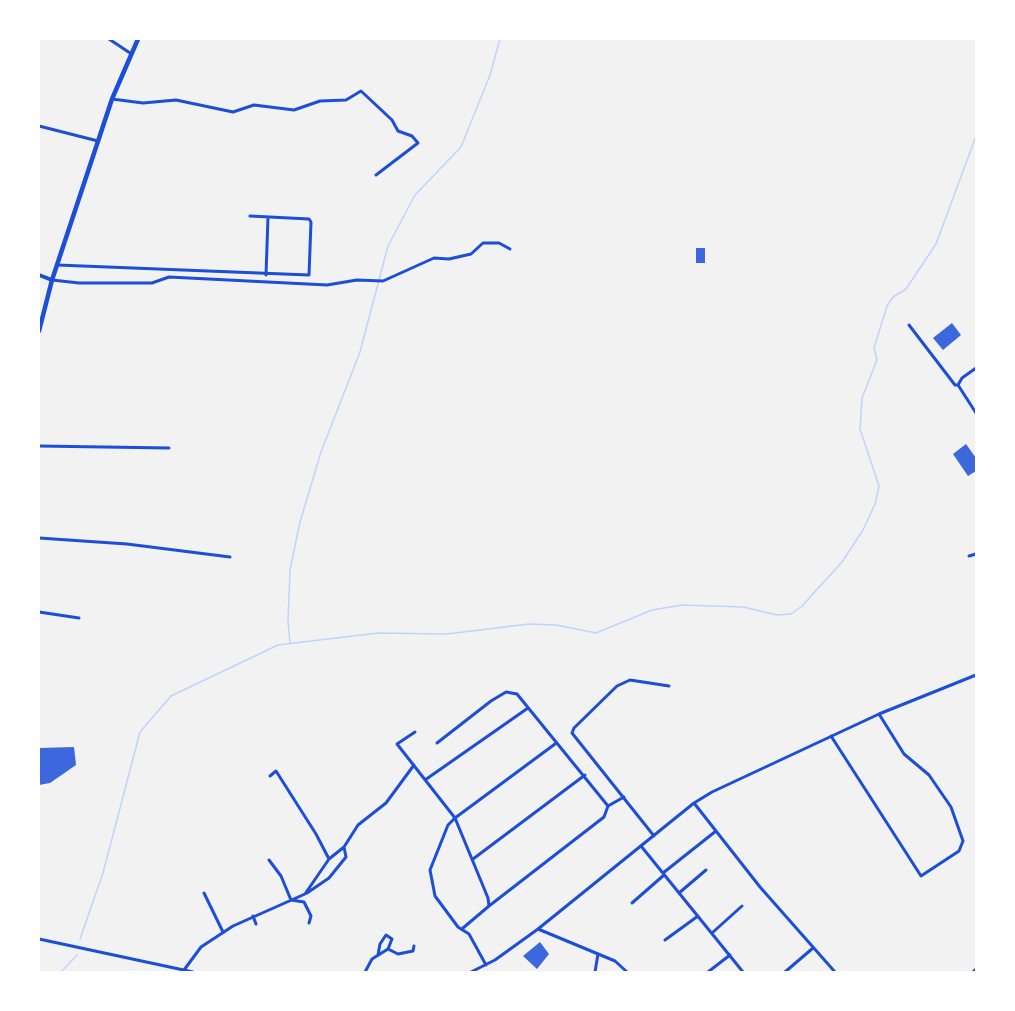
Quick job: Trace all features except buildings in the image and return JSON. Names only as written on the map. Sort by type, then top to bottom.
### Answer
[{"type":"main road","points":[[39,331],[52,280],[112,99],[138,39]]},
{"type":"street","points":[[109,39],[130,53]]},
{"type":"street","points":[[112,99],[143,103],[176,100],[233,112],[254,105],[294,110],[320,101],[346,100],[361,91],[392,120],[398,131],[412,136],[418,143],[376,175]]},
{"type":"street","points":[[39,126],[98,141]]},
{"type":"street","points":[[57,265],[306,277],[309,275],[311,222],[309,219],[250,216]]},
{"type":"street","points":[[266,274],[268,217]]},
{"type":"street","points":[[39,276],[79,283],[152,283],[169,277],[327,285],[357,280],[383,281],[434,258],[462,258],[471,254],[483,243],[499,243],[510,249]]},
{"type":"street","points":[[909,325],[955,385],[958,385],[976,413]]},
{"type":"street","points":[[958,385],[962,378],[976,368]]},
{"type":"street","points":[[39,446],[169,448]]},
{"type":"street","points":[[39,538],[128,544],[230,557]]},
{"type":"street","points":[[969,556],[976,554]]},
{"type":"street","points":[[39,612],[79,618]]},
{"type":"street","points":[[471,972],[486,965],[538,929],[693,804],[734,780],[879,714],[976,675]]},
{"type":"street","points":[[654,836],[573,737],[574,728],[616,686],[630,680],[669,686]]},
{"type":"street","points":[[437,743],[506,692],[517,694],[555,744],[585,776],[608,806]]},
{"type":"street","points":[[425,780],[528,708]]},
{"type":"street","points":[[831,736],[921,876],[959,851],[963,841],[956,816],[945,798],[929,775],[904,754],[879,714]]},
{"type":"street","points":[[415,732],[397,744],[455,818],[473,859],[489,906]]},
{"type":"street","points":[[486,965],[463,928],[458,927],[439,902],[429,875],[448,825],[555,744]]},
{"type":"street","points":[[305,894],[329,859],[344,848],[357,826],[388,801],[414,765]]},
{"type":"street","points":[[270,776],[276,771],[329,859]]},
{"type":"street","points":[[473,859],[585,776]]},
{"type":"street","points":[[463,928],[604,817],[608,806],[624,797]]},
{"type":"street","points":[[693,804],[835,972]]},
{"type":"street","points":[[632,903],[716,831]]},
{"type":"street","points":[[641,846],[743,972]]},
{"type":"street","points":[[184,970],[201,947],[223,932],[253,916],[305,894],[329,878],[346,857],[344,848]]},
{"type":"street","points":[[269,860],[280,876],[291,900]]},
{"type":"street","points":[[679,892],[706,870]]},
{"type":"street","points":[[204,893],[223,932]]},
{"type":"street","points":[[291,900],[304,902],[311,916],[309,923]]},
{"type":"street","points":[[712,933],[742,906]]},
{"type":"street","points":[[253,916],[256,924]]},
{"type":"street","points":[[665,940],[698,916]]},
{"type":"street","points":[[538,929],[617,962],[627,972]]},
{"type":"street","points":[[365,972],[378,955],[388,949],[392,939],[386,935],[380,944],[378,955]]},
{"type":"street","points":[[39,939],[193,972]]},
{"type":"street","points":[[388,949],[398,954],[413,951],[414,946]]},
{"type":"street","points":[[785,972],[813,948]]},
{"type":"street","points":[[595,972],[598,954]]},
{"type":"street","points":[[708,972],[730,955]]},
{"type":"waterway","points":[[290,643],[288,621],[290,570],[300,522],[321,452],[360,352],[388,246],[415,195],[461,147],[490,75],[500,39]]},
{"type":"waterway","points":[[80,939],[103,873],[140,732],[171,696],[278,645],[378,633],[447,634],[529,624],[556,625],[596,633],[652,610],[682,605],[743,607],[777,615],[791,614],[802,606],[842,562],[863,530],[875,504],[879,486],[860,429],[862,398],[877,360],[874,348],[887,306],[893,297],[906,289],[936,244],[976,136]]},
{"type":"waterway","points":[[61,972],[77,955]]}]
